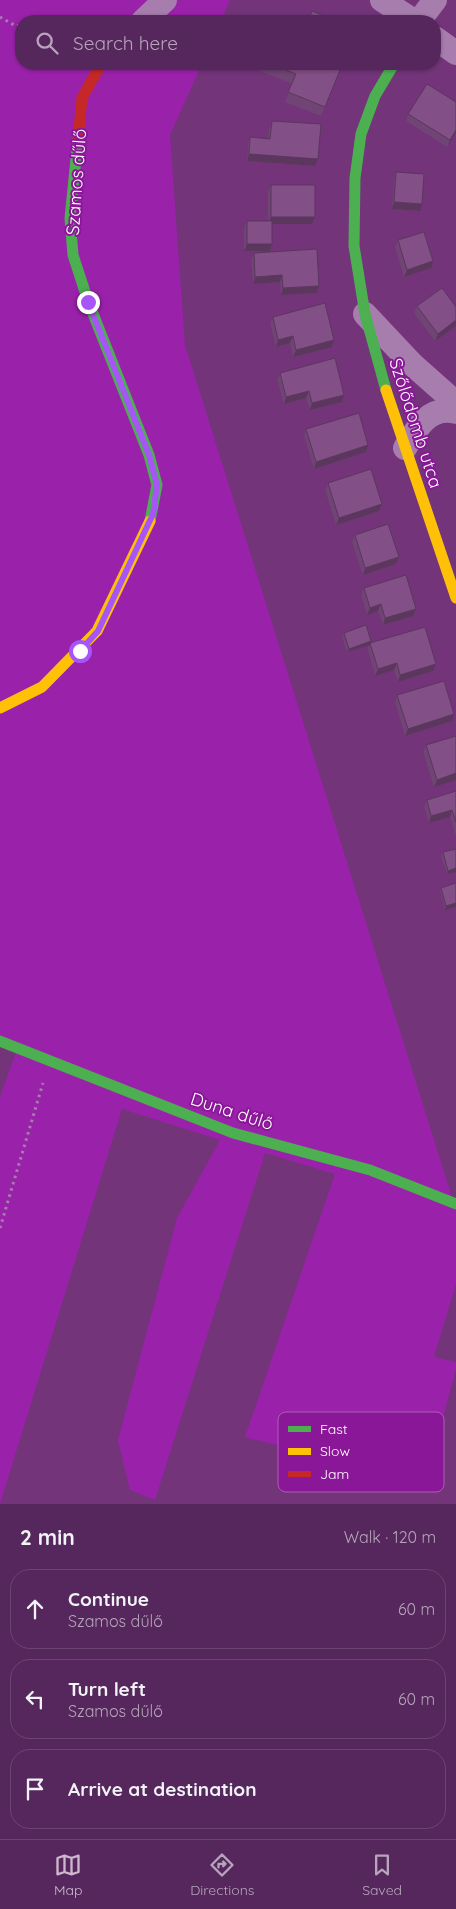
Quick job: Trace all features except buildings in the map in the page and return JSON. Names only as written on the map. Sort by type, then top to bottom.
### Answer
[{"type":"street","points":[[149,15],[165,0]]},
{"type":"street","points":[[382,0],[405,15]]},
{"type":"street","points":[[424,15],[435,0]]},
{"type":"street","points":[[441,42],[456,53]]},
{"type":"street","name":"Szamos dűlő","points":[[0,708],[42,687],[98,631],[153,514],[157,485],[149,455],[88,302],[73,255],[70,218],[82,98],[96,70]]},
{"type":"street","name":"Szőlődomb utca","points":[[390,70],[375,96],[361,134],[355,178],[354,246],[365,314],[380,373],[456,598]]},
{"type":"street","points":[[365,314],[412,364],[456,403]]},
{"type":"street","points":[[405,448],[418,424],[435,413],[456,412]]},
{"type":"street","name":"Duna dűlő","points":[[0,1041],[233,1133],[370,1170],[456,1204]]},
{"type":"path","points":[[0,17],[15,25]]},
{"type":"path","points":[[0,1228],[50,1061]]},
{"type":"shaded area","points":[[0,0],[230,0],[224,15],[15,15],[15,70],[199,70],[170,135],[185,345],[456,1210],[456,1284],[434,1357],[456,1362],[456,1369],[444,1414],[444,1412],[278,1412],[278,1445],[245,1437],[335,1174],[265,1153],[155,1500],[130,1490],[118,1440],[177,1218],[220,1140],[122,1109],[0,1504],[0,1097],[16,1052],[0,1046]]},
{"type":"traffic: fast","points":[[386,390],[365,314],[354,246],[355,178],[361,134],[375,96],[390,70]]},
{"type":"traffic: fast","points":[[78,139],[70,218],[73,255],[88,301],[149,455],[157,485],[150,521]]},
{"type":"traffic: fast","points":[[0,1041],[233,1133],[370,1170],[456,1204]]},
{"type":"traffic: slow","points":[[386,390],[456,598]]},
{"type":"traffic: slow","points":[[0,708],[42,687],[97,631],[150,521]]},
{"type":"traffic: jam","points":[[78,139],[82,98],[98,70]]},
{"type":"route","points":[[80,651],[98,631],[153,514],[157,485],[149,455],[88,302]]}]
